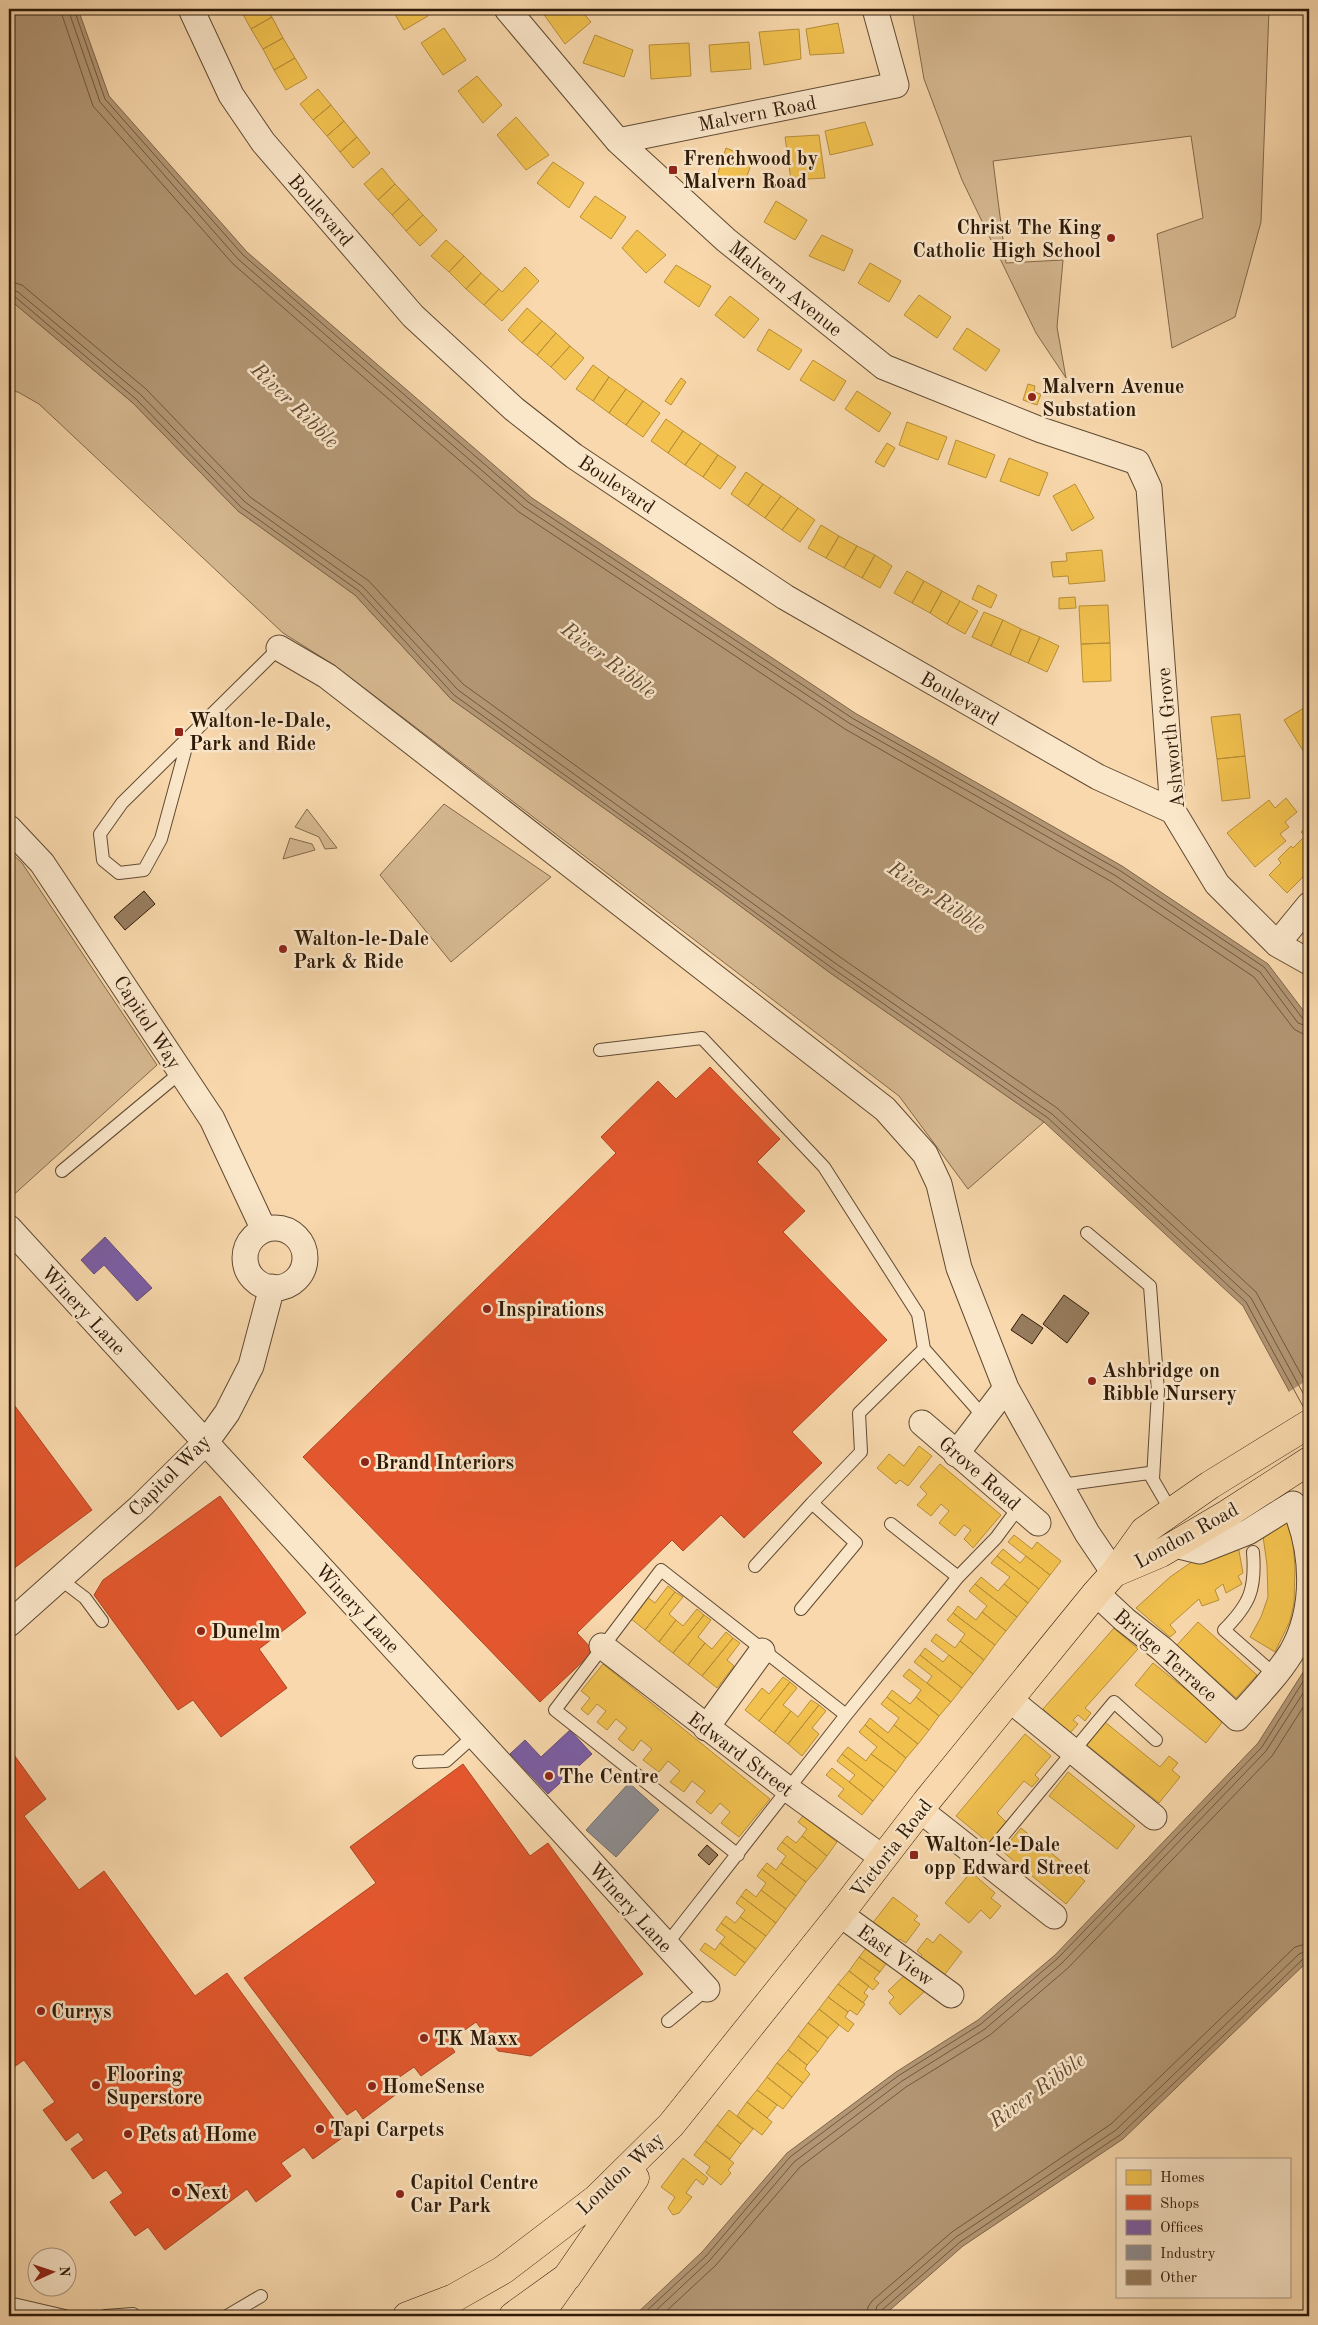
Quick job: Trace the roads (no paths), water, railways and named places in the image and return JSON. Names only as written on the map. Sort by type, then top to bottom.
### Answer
[{"type":"main road","name":"London Road","points":[[1114,1573],[1144,1531],[1171,1511],[1307,1426]]},
{"type":"main road","name":"London Road","points":[[1114,1573],[1175,1545],[1228,1514],[1309,1461]]},
{"type":"main road","name":"Victoria Road","points":[[671,2125],[840,1914],[920,1810],[1114,1573]]},
{"type":"main road","name":"London Way","points":[[513,2316],[567,2277],[671,2125]]},
{"type":"main road","name":"London Way","points":[[407,2316],[454,2298],[503,2270],[596,2199],[671,2125]]},
{"type":"main road","points":[[539,2316],[567,2277]]},
{"type":"street","name":"Boulevard","points":[[191,9],[231,95],[262,142],[413,316],[514,409],[574,456],[785,597],[1098,777],[1174,811]]},
{"type":"street","name":"Malvern Avenue","points":[[507,9],[618,141],[726,240],[884,367],[1041,430],[1137,462]]},
{"type":"street","name":"Malvern Road","points":[[618,141],[896,85],[875,9]]},
{"type":"street","name":"Ashworth Grove","points":[[1137,462],[1149,488],[1174,811],[1217,884],[1277,944],[1309,962]]},
{"type":"street","points":[[279,648],[327,676],[885,1109],[924,1154],[939,1184],[959,1268],[1006,1388],[1087,1533],[1114,1573]]},
{"type":"street","name":"Capitol Way","points":[[9,828],[42,864],[212,1119],[264,1230]]},
{"type":"street","points":[[1277,944],[1309,905]]},
{"type":"street","name":"Winery Lane","points":[[9,1228],[707,1989]]},
{"type":"street","points":[[278,1228],[290,1232],[298,1239],[304,1256],[303,1267],[293,1281],[283,1286],[272,1287],[256,1280],[248,1271],[245,1260],[249,1243],[256,1234],[264,1230],[278,1228]]},
{"type":"street","name":"Capitol Way","points":[[9,1624],[140,1506],[206,1442],[227,1413],[252,1366],[272,1287]]},
{"type":"street","points":[[956,1454],[1006,1388]]},
{"type":"street","name":"Grove Road","points":[[922,1423],[1038,1524]]},
{"type":"street","points":[[1175,1545],[1200,1551],[1248,1532],[1293,1504],[1300,1519],[1308,1555],[1308,1596],[1299,1635],[1291,1652],[1275,1675]]},
{"type":"street","name":"Bridge Terrace","points":[[1096,1593],[1237,1718],[1275,1675]]},
{"type":"street","name":"Edward Street","points":[[602,1646],[788,1790],[883,1858]]},
{"type":"street","points":[[706,1728],[762,1651]]},
{"type":"street","points":[[1009,1700],[1154,1817]]},
{"type":"street","points":[[920,1810],[1054,1916]]},
{"type":"street","name":"East View","points":[[840,1914],[951,1995]]},
{"type":"lane","points":[[188,740],[161,839],[144,870],[119,873],[103,860],[100,834],[122,803],[188,740],[279,648]]},
{"type":"lane","points":[[600,1050],[702,1038],[824,1167],[918,1314],[924,1349],[984,1417]]},
{"type":"lane","points":[[62,1171],[180,1072]]},
{"type":"lane","points":[[1087,1233],[1150,1286],[1158,1391],[1153,1479]]},
{"type":"lane","points":[[755,1566],[861,1452],[859,1414],[924,1349]]},
{"type":"lane","points":[[1061,1485],[1149,1473],[1171,1511]]},
{"type":"lane","points":[[801,1609],[856,1543],[812,1503]]},
{"type":"lane","points":[[666,1945],[846,1715],[958,1577],[996,1538],[1019,1507]]},
{"type":"lane","points":[[892,1524],[958,1577]]},
{"type":"lane","points":[[1252,1552],[1252,1592],[1239,1615],[1224,1630],[1275,1675]]},
{"type":"lane","points":[[738,1855],[555,1710],[602,1646],[661,1570],[846,1715]]},
{"type":"lane","points":[[60,1579],[85,1598],[102,1621]]},
{"type":"lane","points":[[983,1860],[1114,1702],[1156,1740]]},
{"type":"lane","points":[[419,1762],[446,1761],[475,1734]]},
{"type":"lane","points":[[668,2021],[707,1989]]},
{"type":"lane","points":[[228,2316],[261,2296]]},
{"type":"lane","points":[[9,2303],[65,2316]]},
{"type":"lane","points":[[106,2316],[133,2314]]},
{"type":"water","name":"River Ribble","points":[[9,9],[78,9],[109,96],[247,252],[532,498],[855,713],[1122,866],[1268,964],[1309,1018],[1309,1428],[1243,1306],[1044,1122],[829,972],[716,888],[451,699],[355,595],[238,511],[133,403],[9,299]]},
{"type":"water","name":"River Ribble","points":[[1309,1663],[1309,1960],[1123,2139],[963,2246],[883,2316],[634,2316],[702,2252],[787,2153],[896,2072],[978,2020],[1055,1955],[1258,1743]]},
{"type":"place","name":"Frenchwood by Malvern Road","points":[[673,170]]},
{"type":"place","name":"Christ The King Catholic High School","points":[[1111,238]]},
{"type":"place","name":"Malvern Avenue Substation","points":[[1032,397]]},
{"type":"place","name":"Walton-le-Dale, Park and Ride","points":[[179,732]]},
{"type":"place","name":"Walton-le-Dale Park & Ride","points":[[283,949]]},
{"type":"place","name":"Inspirations","points":[[487,1309]]},
{"type":"place","name":"Ashbridge on Ribble Nursery","points":[[1092,1381]]},
{"type":"place","name":"Brand Interiors","points":[[365,1462]]},
{"type":"place","name":"Dunelm","points":[[201,1631]]},
{"type":"place","name":"The Centre","points":[[549,1776]]},
{"type":"place","name":"Walton-le-Dale opp Edward Street","points":[[914,1855]]},
{"type":"place","name":"Currys","points":[[41,2011]]},
{"type":"place","name":"TK Maxx","points":[[424,2038]]},
{"type":"place","name":"Flooring Superstore","points":[[96,2085]]},
{"type":"place","name":"HomeSense","points":[[372,2086]]},
{"type":"place","name":"Tapi Carpets","points":[[320,2129]]},
{"type":"place","name":"Pets at Home","points":[[128,2134]]},
{"type":"place","name":"Next","points":[[176,2192]]},
{"type":"place","name":"Capitol Centre Car Park","points":[[400,2194]]}]
